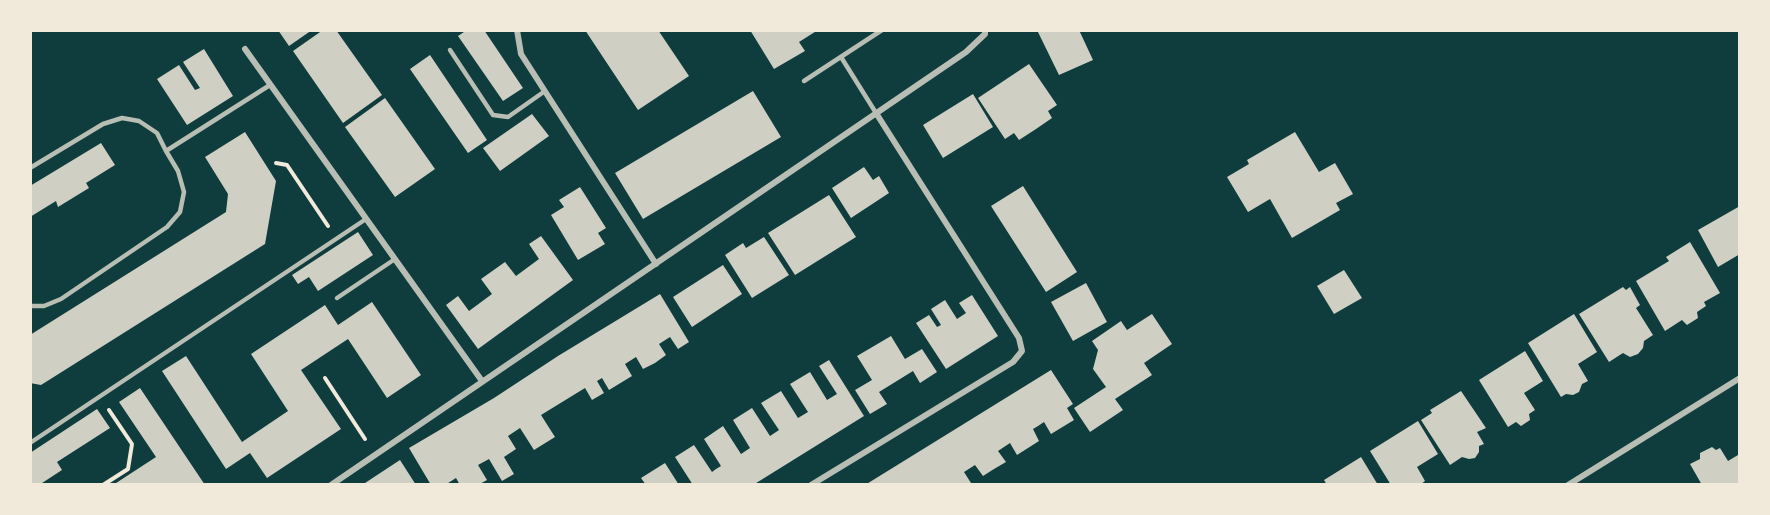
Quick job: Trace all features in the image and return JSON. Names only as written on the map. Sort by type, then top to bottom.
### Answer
[{"type":"street","points":[[517,30],[521,54],[656,264]]},
{"type":"street","points":[[331,485],[966,52],[985,32]]},
{"type":"street","points":[[245,49],[482,381]]},
{"type":"street","points":[[811,485],[1013,362],[1022,351],[1019,338],[876,113]]},
{"type":"street","points":[[1568,485],[1740,378]]},
{"type":"lane","points":[[804,81],[882,30]]},
{"type":"lane","points":[[450,50],[494,115],[508,117],[545,92]]},
{"type":"lane","points":[[841,57],[876,113]]},
{"type":"lane","points":[[166,151],[270,85]]},
{"type":"lane","points":[[30,168],[103,124],[122,118],[140,121],[157,133],[178,171],[184,192],[180,212],[167,227],[61,299],[44,306],[30,306]]},
{"type":"lane","points":[[30,443],[366,219]]},
{"type":"lane","points":[[337,298],[395,259]]},
{"type":"path","points":[[276,163],[287,165],[337,238]]},
{"type":"path","points":[[325,378],[376,454]]},
{"type":"path","points":[[100,396],[132,444],[128,468],[103,485]]},
{"type":"building","points":[[278,30],[312,30],[289,46]]},
{"type":"building","points":[[323,30],[336,30],[382,95],[343,123],[293,51]]},
{"type":"building","points":[[467,30],[484,30],[523,88],[503,101],[458,36]]},
{"type":"building","points":[[585,30],[658,30],[689,76],[638,110]]},
{"type":"building","points":[[750,30],[818,30],[799,42],[805,51],[774,69]]},
{"type":"building","points":[[1037,30],[1079,30],[1093,60],[1059,75]]},
{"type":"building","points":[[204,49],[233,96],[187,125],[157,79],[179,65],[195,90],[200,88],[183,62]]},
{"type":"building","points":[[430,55],[487,140],[468,153],[410,69]]},
{"type":"building","points":[[1029,64],[1057,105],[1048,111],[1052,118],[1036,129],[1019,140],[1014,133],[1005,139],[978,98]]},
{"type":"building","points":[[753,91],[781,137],[643,219],[615,173]]},
{"type":"building","points":[[973,94],[993,127],[943,158],[923,125]]},
{"type":"building","points":[[385,98],[435,169],[395,197],[345,127]]},
{"type":"building","points":[[532,114],[549,136],[500,171],[483,148]]},
{"type":"building","points":[[245,132],[276,181],[265,244],[41,385],[30,383],[30,335],[226,212],[228,194],[205,157]]},
{"type":"building","points":[[1295,132],[1319,172],[1335,163],[1353,194],[1336,203],[1340,210],[1292,238],[1270,199],[1248,212],[1227,177],[1249,164],[1247,160]]},
{"type":"building","points":[[101,143],[115,165],[86,183],[89,188],[58,207],[56,201],[30,217],[30,186]]},
{"type":"building","points":[[864,167],[873,180],[879,176],[889,193],[851,218],[832,188]]},
{"type":"building","points":[[1023,186],[1077,272],[1046,292],[991,206]]},
{"type":"building","points":[[580,187],[606,228],[598,233],[605,244],[578,260],[551,215],[564,207],[559,200]]},
{"type":"building","points":[[829,195],[856,237],[795,275],[768,233]]},
{"type":"building","points":[[1740,206],[1740,254],[1718,267],[1698,230]]},
{"type":"building","points":[[358,232],[373,255],[318,291],[309,277],[298,284],[292,275]]},
{"type":"building","points":[[541,236],[573,280],[478,349],[446,305],[458,296],[469,311],[492,294],[481,279],[505,262],[516,276],[539,259],[529,244]]},
{"type":"building","points":[[764,237],[789,275],[752,298],[725,255],[743,243],[746,248]]},
{"type":"building","points":[[1690,242],[1720,293],[1704,302],[1706,306],[1697,312],[1698,318],[1687,325],[1682,320],[1665,331],[1636,281],[1669,261],[1666,257]]},
{"type":"building","points":[[723,265],[742,294],[692,327],[673,297]]},
{"type":"building","points":[[1344,270],[1362,298],[1334,314],[1317,286]]},
{"type":"building","points":[[1086,283],[1107,322],[1073,341],[1051,302]]},
{"type":"building","points":[[1623,287],[1626,290],[1630,287],[1640,305],[1636,308],[1653,335],[1644,341],[1643,348],[1638,354],[1630,357],[1623,353],[1609,362],[1579,314]]},
{"type":"building","points":[[660,294],[689,342],[678,349],[670,337],[659,344],[666,355],[655,363],[643,369],[636,357],[625,364],[632,376],[609,390],[602,378],[597,381],[604,393],[592,400],[585,388],[541,415],[555,437],[534,450],[520,428],[508,436],[516,449],[504,457],[514,474],[502,481],[489,459],[478,465],[487,480],[478,485],[460,485],[456,478],[445,485],[431,485],[409,448],[494,398]]},
{"type":"building","points":[[972,295],[998,336],[946,369],[916,323],[929,315],[937,327],[941,325],[931,309],[945,300],[957,319],[966,313],[959,303]]},
{"type":"building","points":[[372,302],[421,375],[387,398],[348,339],[301,370],[341,429],[267,478],[250,453],[226,469],[162,371],[186,356],[242,442],[288,411],[251,354],[325,305],[338,325]]},
{"type":"building","points":[[1152,314],[1172,344],[1144,363],[1152,375],[1115,399],[1123,410],[1090,432],[1074,408],[1106,387],[1093,369],[1098,350],[1092,341],[1121,321],[1127,330]]},
{"type":"building","points":[[1574,314],[1597,352],[1578,364],[1588,381],[1582,384],[1579,392],[1561,397],[1528,343]]},
{"type":"building","points":[[891,336],[905,359],[922,349],[937,372],[920,383],[913,371],[879,392],[887,404],[870,414],[855,390],[872,380],[857,356]]},
{"type":"building","points":[[1525,351],[1543,381],[1524,393],[1535,410],[1529,414],[1530,420],[1521,426],[1516,422],[1508,427],[1479,380]]},
{"type":"building","points":[[829,360],[864,416],[753,485],[693,485],[675,457],[694,445],[712,472],[721,466],[704,439],[723,426],[741,454],[750,448],[733,420],[752,408],[770,436],[779,430],[761,403],[781,391],[798,418],[808,412],[790,384],[810,372],[827,400],[837,394],[819,366]]},
{"type":"building","points":[[1051,370],[1073,404],[1067,408],[1074,420],[1051,434],[1044,422],[1033,429],[1039,441],[1017,455],[1010,443],[998,451],[1006,462],[983,476],[975,465],[964,472],[971,483],[968,485],[865,485]]},
{"type":"building","points":[[140,388],[205,485],[113,485],[156,457],[119,402]]},
{"type":"building","points":[[1461,391],[1486,428],[1477,432],[1484,444],[1479,446],[1479,452],[1475,458],[1462,457],[1450,465],[1421,420],[1432,413],[1430,410]]},
{"type":"building","points":[[97,409],[110,428],[57,462],[62,470],[39,485],[30,485],[30,453]]},
{"type":"building","points":[[1418,421],[1438,454],[1417,467],[1425,481],[1420,485],[1391,485],[1370,451]]},
{"type":"building","points":[[1712,447],[1716,450],[1720,448],[1728,461],[1738,455],[1740,485],[1702,485],[1690,464],[1700,459],[1700,453]]},
{"type":"building","points":[[1361,457],[1378,485],[1327,485],[1324,480]]},
{"type":"building","points":[[400,460],[416,485],[366,485],[365,483]]},
{"type":"building","points":[[665,463],[679,485],[646,485],[641,478]]}]
